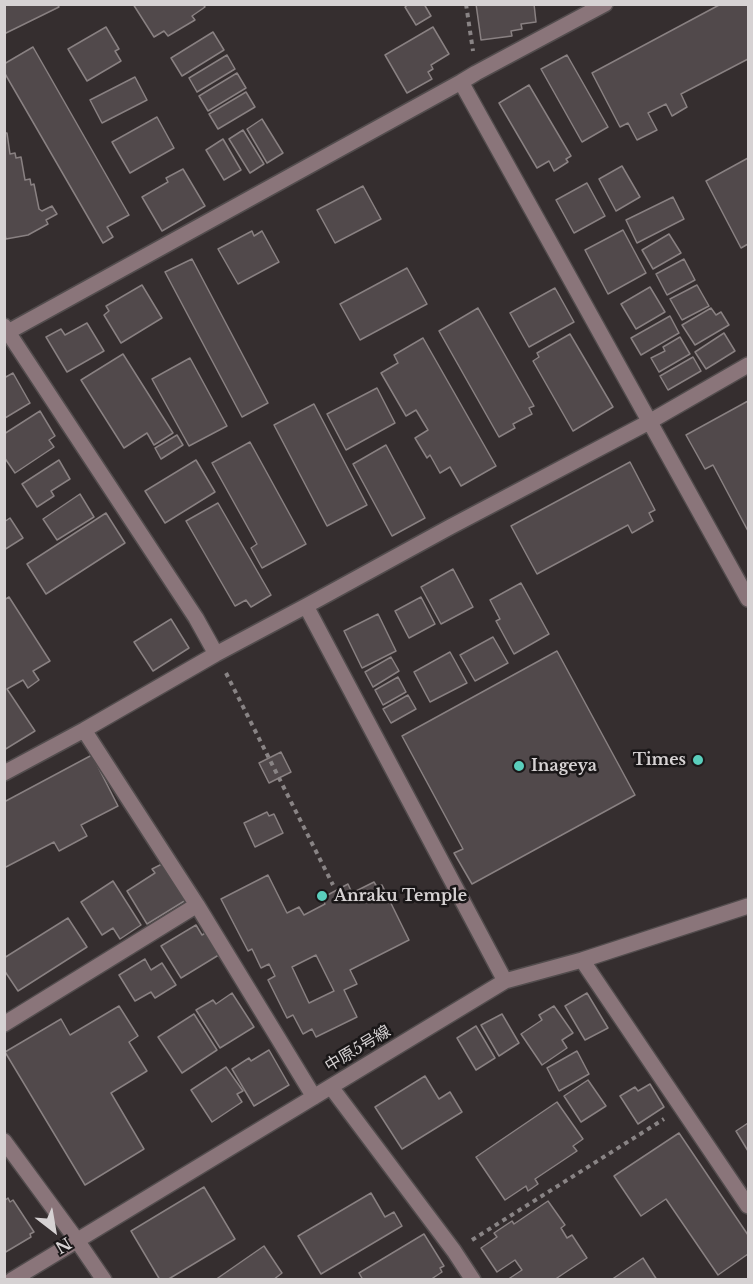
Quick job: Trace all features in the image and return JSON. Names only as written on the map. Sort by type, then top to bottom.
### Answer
[{"type":"street","points":[[216,654],[196,618],[6,331],[599,6]]},
{"type":"street","points":[[461,82],[748,599]]},
{"type":"street","points":[[4,773],[216,654],[649,422],[748,365]]},
{"type":"street","points":[[306,606],[505,981]]},
{"type":"street","points":[[84,730],[198,906],[314,1097]]},
{"type":"street","points":[[4,1024],[198,906]]},
{"type":"street","name":"中原5号線","points":[[12,1280],[76,1239],[505,981],[582,960],[748,906]]},
{"type":"street","points":[[582,960],[748,1206]]},
{"type":"street","points":[[331,1087],[454,1251],[473,1280]]},
{"type":"street","points":[[4,1141],[104,1280]]},
{"type":"path","points":[[466,4],[476,73]]},
{"type":"path","points":[[216,654],[333,885]]},
{"type":"path","points":[[454,1251],[682,1108]]},
{"type":"building","points":[[4,4],[57,4],[59,7],[4,34]]},
{"type":"building","points":[[133,4],[203,4],[205,7],[192,16],[195,20],[168,36],[164,31],[154,37]]},
{"type":"building","points":[[409,4],[424,4],[431,16],[416,25],[405,7]]},
{"type":"building","points":[[476,4],[534,4],[536,22],[521,24],[522,29],[511,31],[512,36],[481,40]]},
{"type":"building","points":[[721,4],[748,4],[748,59],[681,94],[687,107],[672,116],[666,104],[648,113],[657,130],[637,140],[628,123],[620,127],[592,73]]},
{"type":"building","points":[[106,27],[119,49],[115,51],[121,61],[87,81],[68,49]]},
{"type":"building","points":[[433,27],[449,54],[431,65],[433,69],[428,72],[432,79],[407,93],[385,55]]},
{"type":"building","points":[[213,32],[224,50],[182,76],[171,58]]},
{"type":"building","points":[[33,47],[129,215],[107,227],[113,237],[103,243],[4,72],[4,64]]},
{"type":"building","points":[[227,55],[235,69],[197,92],[189,78]]},
{"type":"building","points":[[567,55],[608,127],[582,142],[541,69]]},
{"type":"building","points":[[237,73],[246,88],[208,111],[199,96]]},
{"type":"building","points":[[135,77],[147,100],[102,123],[90,100]]},
{"type":"building","points":[[529,85],[571,156],[566,159],[568,162],[554,171],[549,161],[537,168],[499,103]]},
{"type":"building","points":[[246,92],[255,107],[218,129],[209,114]]},
{"type":"building","points":[[157,117],[174,148],[130,173],[112,142]]},
{"type":"building","points":[[262,119],[283,153],[267,163],[247,129]]},
{"type":"building","points":[[243,130],[264,164],[250,173],[229,139]]},
{"type":"building","points":[[4,133],[7,133],[10,154],[15,153],[16,158],[21,157],[25,180],[30,179],[31,185],[34,184],[39,209],[42,211],[52,206],[57,214],[46,220],[48,224],[28,235],[6,239],[4,231]]},
{"type":"building","points":[[223,139],[241,170],[224,180],[206,150]]},
{"type":"building","points":[[748,158],[748,244],[741,248],[706,181]]},
{"type":"building","points":[[622,166],[640,197],[616,211],[599,179]]},
{"type":"building","points":[[183,169],[205,206],[162,231],[142,197],[168,182],[166,178]]},
{"type":"building","points":[[587,183],[605,216],[574,233],[556,200]]},
{"type":"building","points":[[363,186],[381,219],[335,243],[317,210]]},
{"type":"building","points":[[673,197],[684,219],[637,243],[626,220]]},
{"type":"building","points":[[623,230],[646,273],[608,294],[585,250]]},
{"type":"building","points":[[252,231],[254,236],[262,231],[279,262],[238,284],[218,249]]},
{"type":"building","points":[[669,234],[681,253],[653,269],[642,250]]},
{"type":"building","points":[[192,259],[268,403],[242,417],[165,272]]},
{"type":"building","points":[[684,259],[695,280],[667,295],[656,274]]},
{"type":"building","points":[[407,268],[427,304],[360,340],[340,304]]},
{"type":"building","points":[[142,285],[162,318],[121,343],[104,315],[109,311],[106,306]]},
{"type":"building","points":[[697,285],[709,306],[682,320],[670,299]]},
{"type":"building","points":[[650,287],[665,312],[636,329],[621,304]]},
{"type":"building","points":[[555,288],[574,322],[529,347],[510,313]]},
{"type":"building","points":[[478,308],[534,406],[529,408],[532,414],[513,424],[515,428],[499,437],[439,331]]},
{"type":"building","points":[[711,308],[716,315],[721,312],[729,325],[695,345],[682,325]]},
{"type":"building","points":[[670,316],[679,333],[641,355],[631,338]]},
{"type":"building","points":[[87,323],[104,351],[67,372],[46,337],[61,329],[65,335]]},
{"type":"building","points":[[724,333],[735,351],[706,369],[695,352]]},
{"type":"building","points":[[570,334],[613,407],[573,431],[533,361],[539,357],[537,353]]},
{"type":"building","points":[[680,337],[690,354],[659,372],[651,358],[665,351],[663,347]]},
{"type":"building","points":[[423,338],[496,466],[461,486],[450,467],[440,473],[430,455],[427,458],[415,438],[428,430],[416,410],[406,416],[381,373],[398,363],[394,355]]},
{"type":"building","points":[[123,354],[173,433],[154,445],[147,433],[124,448],[81,380]]},
{"type":"building","points":[[693,357],[701,371],[668,390],[660,376]]},
{"type":"building","points":[[190,358],[227,426],[189,446],[152,379]]},
{"type":"building","points":[[13,373],[30,403],[5,418],[4,378]]},
{"type":"building","points":[[377,388],[395,423],[346,450],[327,414]]},
{"type":"building","points":[[748,401],[748,531],[713,465],[705,469],[686,435]]},
{"type":"building","points":[[314,404],[367,505],[327,526],[274,425]]},
{"type":"building","points":[[40,411],[55,436],[49,440],[54,447],[15,473],[4,457],[4,434]]},
{"type":"building","points":[[177,435],[183,445],[161,459],[155,448]]},
{"type":"building","points":[[250,442],[306,544],[262,568],[251,548],[257,544],[212,463]]},
{"type":"building","points":[[386,445],[425,518],[392,536],[353,464]]},
{"type":"building","points":[[59,460],[70,479],[51,491],[54,496],[37,507],[22,484]]},
{"type":"building","points":[[196,460],[215,492],[165,523],[145,491]]},
{"type":"building","points":[[630,462],[655,510],[649,513],[653,521],[632,533],[628,525],[537,574],[511,526]]},
{"type":"building","points":[[80,494],[94,517],[57,540],[43,519]]},
{"type":"building","points":[[218,503],[271,595],[251,607],[246,600],[235,606],[186,521]]},
{"type":"building","points":[[106,513],[125,543],[46,594],[27,564]]},
{"type":"building","points":[[10,518],[23,538],[4,550],[4,522]]},
{"type":"building","points":[[453,569],[473,607],[441,624],[421,587]]},
{"type":"building","points":[[521,583],[549,634],[514,654],[496,621],[500,619],[490,600]]},
{"type":"building","points":[[9,597],[50,661],[33,671],[39,680],[28,688],[23,680],[7,689],[35,731],[4,750],[4,600]]},
{"type":"building","points":[[421,597],[435,624],[409,638],[395,611]]},
{"type":"building","points":[[378,614],[396,651],[362,668],[344,631]]},
{"type":"building","points":[[171,619],[189,648],[153,671],[134,642]]},
{"type":"building","points":[[493,637],[508,663],[475,681],[460,655]]},
{"type":"building","name":"Inageya","points":[[557,651],[635,795],[472,884],[454,853],[463,849],[402,736]]},
{"type":"building","points":[[450,652],[467,683],[430,702],[414,672]]},
{"type":"building","points":[[391,657],[399,671],[373,687],[365,672]]},
{"type":"building","points":[[398,677],[406,692],[383,705],[375,690]]},
{"type":"building","points":[[408,695],[416,709],[391,723],[383,709]]},
{"type":"building","points":[[281,752],[291,772],[269,783],[259,763]]},
{"type":"building","points":[[92,755],[118,806],[81,825],[87,836],[59,851],[54,842],[4,868],[4,802]]},
{"type":"building","points":[[267,812],[269,816],[274,814],[283,833],[255,847],[244,823]]},
{"type":"building","points":[[164,863],[186,900],[147,924],[127,891],[155,873],[152,869]]},
{"type":"building","points":[[268,875],[287,913],[299,907],[304,915],[325,904],[322,898],[348,884],[352,893],[374,882],[377,887],[382,885],[409,940],[350,970],[357,984],[344,990],[357,1017],[316,1037],[312,1029],[303,1034],[293,1015],[287,1018],[268,980],[275,976],[269,964],[261,968],[252,949],[248,951],[221,899]],"holes":[[[316,955],[334,991],[309,1003],[292,967]]]},
{"type":"building","points":[[113,881],[141,925],[120,939],[113,928],[102,935],[81,902]]},
{"type":"building","points":[[68,918],[87,947],[18,991],[4,970],[4,958]]},
{"type":"building","points":[[196,925],[202,935],[209,931],[222,953],[181,978],[161,946]]},
{"type":"building","points":[[145,959],[151,970],[162,963],[176,985],[155,998],[151,992],[135,1001],[119,975]]},
{"type":"building","points":[[232,993],[254,1027],[220,1048],[196,1010],[213,1000],[216,1004]]},
{"type":"building","points":[[587,993],[608,1028],[585,1040],[565,1006]]},
{"type":"building","points":[[119,1006],[138,1036],[129,1042],[147,1071],[111,1093],[144,1149],[85,1185],[5,1052],[61,1019],[70,1035]]},
{"type":"building","points":[[554,1006],[573,1033],[562,1040],[567,1048],[542,1065],[521,1034],[542,1020],[539,1015]]},
{"type":"building","points":[[194,1014],[217,1050],[182,1073],[158,1037]]},
{"type":"building","points":[[502,1014],[519,1043],[499,1056],[481,1025]]},
{"type":"building","points":[[476,1026],[495,1058],[476,1070],[457,1038]]},
{"type":"building","points":[[269,1050],[289,1085],[254,1106],[232,1069],[249,1058],[251,1061]]},
{"type":"building","points":[[577,1051],[589,1074],[559,1091],[547,1068]]},
{"type":"building","points":[[226,1067],[243,1091],[237,1094],[242,1102],[212,1122],[191,1090]]},
{"type":"building","points":[[425,1076],[439,1099],[450,1092],[462,1112],[402,1149],[375,1107]]},
{"type":"building","points":[[588,1080],[606,1106],[581,1122],[564,1096]]},
{"type":"building","points":[[650,1084],[664,1107],[638,1124],[620,1096],[635,1087],[638,1091]]},
{"type":"building","points":[[557,1102],[583,1139],[573,1146],[577,1151],[535,1179],[538,1184],[528,1191],[526,1186],[505,1200],[476,1157]]},
{"type":"building","points":[[748,1123],[748,1151],[736,1131]]},
{"type":"building","points":[[679,1133],[748,1235],[748,1254],[718,1275],[666,1199],[641,1216],[614,1176]]},
{"type":"building","points":[[204,1187],[235,1239],[167,1280],[160,1280],[131,1231]]},
{"type":"building","points":[[371,1193],[385,1217],[394,1212],[402,1226],[321,1274],[298,1236]]},
{"type":"building","points":[[8,1198],[10,1202],[13,1200],[34,1232],[30,1234],[31,1237],[4,1253],[4,1201]]},
{"type":"building","points":[[548,1201],[565,1225],[561,1228],[567,1238],[572,1235],[587,1258],[554,1280],[507,1280],[522,1270],[515,1260],[497,1272],[481,1248],[497,1237],[494,1233],[512,1221],[514,1224]]},
{"type":"building","points":[[424,1234],[444,1266],[440,1268],[442,1272],[430,1280],[363,1280],[359,1273]]},
{"type":"building","points":[[264,1246],[282,1273],[273,1280],[215,1280]]},
{"type":"building","points":[[643,1258],[657,1280],[611,1280]]},
{"type":"place","name":"Times","points":[[698,760]]},
{"type":"place","name":"Inageya","points":[[519,766]]},
{"type":"place","name":"Anraku Temple","points":[[322,896]]}]
